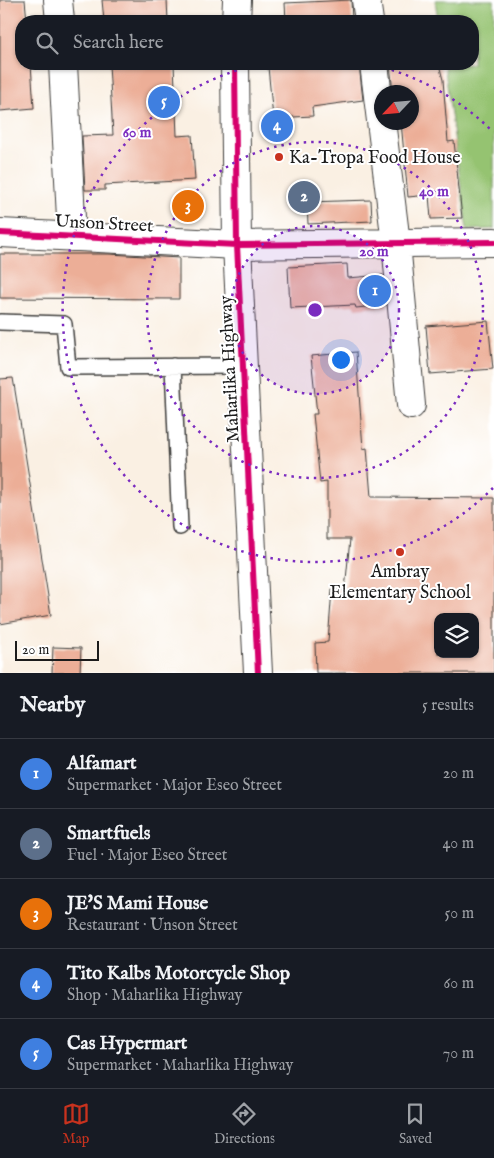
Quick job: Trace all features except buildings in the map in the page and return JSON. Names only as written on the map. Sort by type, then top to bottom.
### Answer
[{"type":"street","points":[[58,0],[59,15]]},
{"type":"street","points":[[236,15],[237,0]]},
{"type":"street","points":[[366,0],[368,15]]},
{"type":"street","points":[[62,70],[72,237]]},
{"type":"street","name":"Maharlika Highway","points":[[235,70],[237,245],[258,673]]},
{"type":"street","points":[[375,70],[396,243],[411,405]]},
{"type":"street","name":"Unson Street","points":[[0,233],[237,245],[494,242]]},
{"type":"lane","points":[[0,322],[64,324],[68,367],[244,366]]},
{"type":"lane","points":[[173,366],[180,526]]},
{"type":"green space","points":[[435,0],[494,0],[494,229],[467,230],[445,70],[479,70],[479,15],[437,15]]},
{"type":"cycle path","points":[[235,70],[237,245],[258,673]]},
{"type":"cycle path","points":[[0,233],[237,245],[494,242]]},
{"type":"place","name":"Cas Hypermart","points":[[164,102]]},
{"type":"place","name":"Tito Kalbs Motorcycle Shop","points":[[277,126]]},
{"type":"place","name":"Ka-Tropa Food House","points":[[279,157]]},
{"type":"place","name":"Smartfuels","points":[[304,197]]},
{"type":"place","name":"JE'S Mami House","points":[[188,206]]},
{"type":"place","name":"Alfamart","points":[[375,291]]},
{"type":"place","name":"Ambray Elementary School","points":[[400,552]]}]
